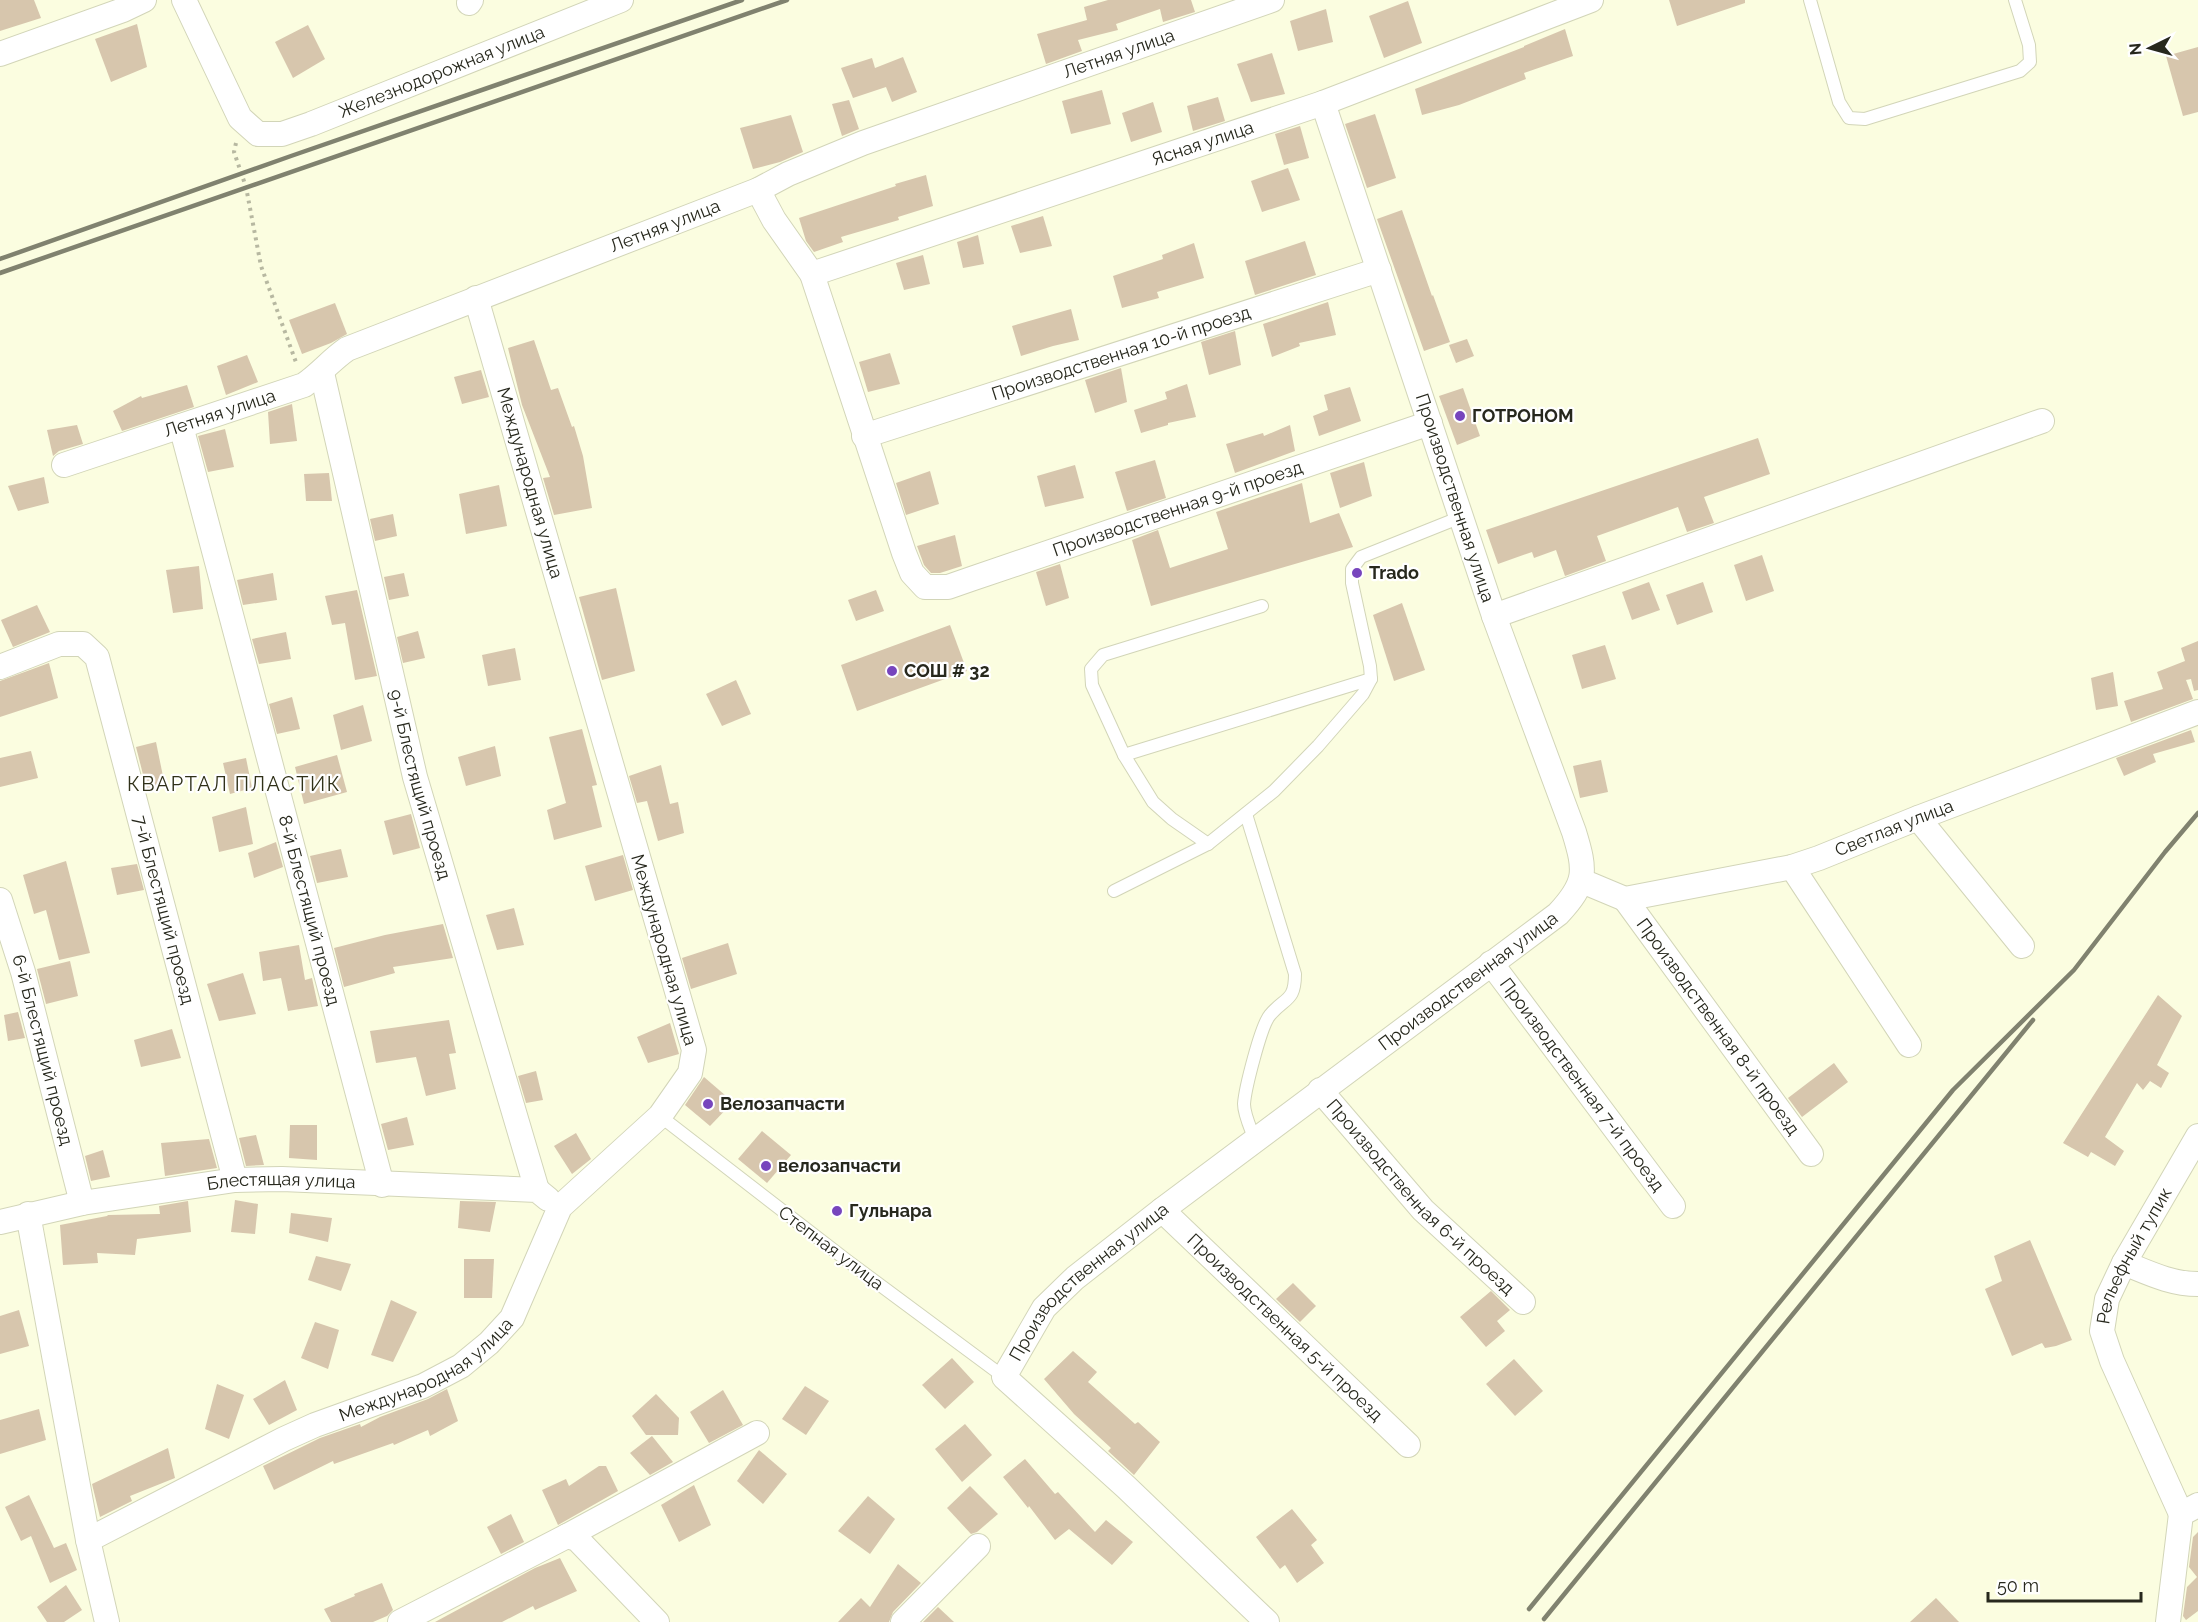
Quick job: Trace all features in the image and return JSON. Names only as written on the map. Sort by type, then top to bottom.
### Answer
[{"type":"street","points":[[0,54],[144,0]]},
{"type":"street","points":[[184,0],[249,126]]},
{"type":"street","name":"Железнодорожная улица","points":[[249,126],[282,134],[621,0]]},
{"type":"street","name":"Летняя улица","points":[[64,465],[313,379],[332,359],[347,349],[758,190],[788,174],[863,142],[1272,0]]},
{"type":"street","name":"Ясная улица","points":[[812,274],[1323,102],[1586,1]]},
{"type":"street","name":"Производственная улица","points":[[1267,1622],[1126,1486],[1004,1377],[1044,1308],[1075,1278],[1320,1090],[1558,914],[1571,900],[1582,881],[1581,855],[1574,832],[1494,616],[1323,102]]},
{"type":"street","points":[[758,190],[774,220],[812,274],[864,436]]},
{"type":"street","name":"Производственная 10-й проезд","points":[[864,436],[1379,270]]},
{"type":"street","name":"Международная улица","points":[[88,1540],[284,1439],[315,1425],[423,1386],[461,1366],[489,1343],[512,1318],[560,1207],[660,1116],[690,1073],[694,1050],[476,298]]},
{"type":"street","name":"9-й Блестящий проезд","points":[[313,379],[415,777],[537,1190]]},
{"type":"street","points":[[1494,616],[2042,421]]},
{"type":"street","name":"Производственная 9-й проезд","points":[[864,436],[903,553],[912,573],[925,586],[948,587],[1430,423]]},
{"type":"street","name":"8-й Блестящий проезд","points":[[182,426],[382,1185]]},
{"type":"street","name":"7-й Блестящий проезд","points":[[0,667],[59,644],[83,644],[97,657],[235,1180]]},
{"type":"street","name":"Светлая улица","points":[[1625,899],[1792,867],[2198,712]]},
{"type":"street","points":[[1918,818],[2022,946]]},
{"type":"street","points":[[1792,867],[1909,1045]]},
{"type":"street","points":[[1582,881],[1625,899]]},
{"type":"street","name":"Производственная 8-й проезд","points":[[1625,899],[1811,1154]]},
{"type":"street","name":"6-й Блестящий проезд","points":[[0,900],[23,972],[82,1203]]},
{"type":"street","name":"Производственная 7-й проезд","points":[[1491,963],[1672,1206]]},
{"type":"street","name":"Производственная 6-й проезд","points":[[1320,1090],[1423,1210],[1523,1302]]},
{"type":"street","name":"Рельефный тупик","points":[[2189,1510],[2112,1361],[2102,1331],[2107,1299],[2124,1263],[2189,1163],[2198,1136]]},
{"type":"street","name":"Блестящая улица","points":[[0,1222],[82,1203],[235,1180],[282,1179],[537,1190]]},
{"type":"street","points":[[537,1190],[560,1207]]},
{"type":"street","name":"Производственная 5-й проезд","points":[[1162,1210],[1408,1445]]},
{"type":"street","points":[[28,1214],[88,1540],[107,1622]]},
{"type":"street","points":[[2124,1263],[2164,1279],[2184,1284],[2198,1284]]},
{"type":"street","points":[[400,1622],[567,1536],[757,1433]]},
{"type":"street","points":[[2168,1622],[2189,1510]]},
{"type":"street","points":[[567,1536],[577,1539],[657,1622]]},
{"type":"street","points":[[903,1622],[978,1545]]},
{"type":"lane","points":[[1810,0],[1839,102],[1849,118],[1865,119],[2020,71],[2030,62],[2029,45],[2015,0]]},
{"type":"lane","points":[[1114,891],[1208,844],[1274,791],[1318,746],[1363,694],[1371,679],[1352,583],[1352,569],[1360,557],[1461,517]]},
{"type":"lane","points":[[1208,844],[1172,819],[1153,802],[1124,755],[1092,685],[1091,669],[1103,656],[1262,606]]},
{"type":"lane","points":[[1124,755],[1371,679]]},
{"type":"lane","points":[[1246,814],[1295,974],[1295,988],[1269,1016],[1262,1029],[1247,1088],[1244,1106],[1255,1140]]},
{"type":"lane","name":"Степная улица","points":[[660,1116],[849,1262],[1004,1377]]},
{"type":"path","points":[[249,126],[234,152],[246,187],[258,254],[313,379]]},
{"type":"building","points":[[0,0],[34,0],[41,18],[0,31]]},
{"type":"building","points":[[1108,0],[1191,0],[1195,12],[1163,22],[1160,9],[1116,24],[1118,30],[1078,40],[1082,51],[1046,64],[1037,34],[1087,20],[1084,7]]},
{"type":"building","points":[[1669,0],[1745,0],[1745,3],[1677,26]]},
{"type":"building","points":[[1408,1],[1422,43],[1384,58],[1369,16]]},
{"type":"building","points":[[1326,9],[1333,42],[1298,51],[1290,21]]},
{"type":"building","points":[[137,24],[147,67],[111,82],[95,39]]},
{"type":"building","points":[[308,25],[325,59],[293,78],[275,42]]},
{"type":"building","points":[[1565,29],[1573,56],[1524,73],[1526,79],[1459,105],[1422,115],[1415,89]]},
{"type":"building","points":[[2198,47],[2198,112],[2183,116],[2166,56]]},
{"type":"building","points":[[1272,53],[1285,94],[1251,102],[1237,64]]},
{"type":"building","points":[[903,57],[917,92],[892,102],[886,87],[853,98],[841,68],[872,58],[875,68]]},
{"type":"building","points":[[1102,90],[1111,124],[1071,134],[1062,101]]},
{"type":"building","points":[[1218,97],[1225,121],[1193,131],[1187,106]]},
{"type":"building","points":[[849,100],[859,129],[842,136],[832,104]]},
{"type":"building","points":[[1153,102],[1162,132],[1131,142],[1122,113]]},
{"type":"building","points":[[1375,114],[1396,178],[1367,188],[1345,124]]},
{"type":"building","points":[[791,115],[803,152],[780,162],[753,169],[740,128]]},
{"type":"building","points":[[1300,126],[1309,158],[1284,165],[1275,134]]},
{"type":"building","points":[[1288,168],[1300,200],[1262,212],[1251,181]]},
{"type":"building","points":[[926,175],[933,206],[898,217],[899,220],[841,237],[843,242],[814,252],[806,241],[799,218]]},
{"type":"building","points":[[1402,210],[1450,342],[1424,351],[1377,219]]},
{"type":"building","points":[[1043,216],[1052,246],[1020,253],[1011,226]]},
{"type":"building","points":[[978,235],[984,264],[963,268],[957,242]]},
{"type":"building","points":[[1305,241],[1316,275],[1255,295],[1245,261]]},
{"type":"building","points":[[1194,243],[1204,278],[1157,292],[1159,298],[1122,308],[1113,276],[1163,259],[1162,255]]},
{"type":"building","points":[[923,255],[930,284],[904,290],[896,263]]},
{"type":"building","points":[[1328,302],[1336,335],[1299,343],[1300,346],[1272,357],[1263,324]]},
{"type":"building","points":[[335,303],[347,334],[302,354],[289,320]]},
{"type":"building","points":[[1071,309],[1079,340],[1021,356],[1012,326]]},
{"type":"building","points":[[1235,331],[1241,365],[1209,375],[1201,342]]},
{"type":"building","points":[[1467,339],[1474,356],[1456,363],[1449,345]]},
{"type":"building","points":[[534,340],[551,390],[558,388],[572,427],[574,426],[583,456],[592,508],[554,515],[543,478],[550,477],[522,405],[508,348]]},
{"type":"building","points":[[890,353],[900,384],[868,392],[859,362]]},
{"type":"building","points":[[247,355],[258,382],[226,395],[217,366]]},
{"type":"building","points":[[1121,368],[1127,402],[1095,413],[1085,380]]},
{"type":"building","points":[[481,370],[489,397],[462,404],[454,377]]},
{"type":"building","points":[[1187,384],[1196,417],[1168,423],[1168,425],[1141,433],[1134,410],[1167,399],[1165,392]]},
{"type":"building","points":[[187,385],[194,407],[122,431],[113,411],[141,396],[142,398]]},
{"type":"building","points":[[1350,387],[1361,421],[1319,436],[1313,416],[1328,410],[1324,395]]},
{"type":"building","name":"ГОТРОНОМ","points":[[1463,388],[1480,436],[1457,445],[1439,396]]},
{"type":"building","points":[[292,404],[297,441],[270,444],[268,412]]},
{"type":"building","points":[[77,425],[83,444],[59,451],[53,456],[47,430]]},
{"type":"building","points":[[1290,425],[1295,451],[1235,473],[1226,444],[1263,433],[1264,436]]},
{"type":"building","points":[[225,429],[234,467],[208,472],[198,436]]},
{"type":"building","points":[[1758,438],[1770,474],[1704,497],[1714,523],[1687,532],[1678,507],[1597,536],[1606,561],[1565,576],[1556,550],[1534,558],[1532,552],[1498,564],[1486,530]]},
{"type":"building","points":[[1155,460],[1166,498],[1127,511],[1115,472]]},
{"type":"building","points":[[1364,462],[1372,496],[1340,508],[1330,473]]},
{"type":"building","points":[[1075,465],[1084,498],[1045,507],[1037,476]]},
{"type":"building","points":[[930,471],[939,504],[906,515],[896,483]]},
{"type":"building","points":[[329,473],[332,501],[306,501],[304,474]]},
{"type":"building","points":[[44,477],[49,503],[18,511],[8,486]]},
{"type":"building","points":[[1302,483],[1310,523],[1339,513],[1353,547],[1151,606],[1132,540],[1158,530],[1170,568],[1228,549],[1216,512]]},
{"type":"building","points":[[499,485],[507,526],[466,534],[459,494]]},
{"type":"building","points":[[393,514],[397,536],[375,541],[370,519]]},
{"type":"building","points":[[955,535],[962,566],[940,573],[931,573],[924,565],[917,546]]},
{"type":"building","points":[[1762,555],[1774,591],[1746,601],[1734,565]]},
{"type":"building","points":[[1060,564],[1069,598],[1046,606],[1036,572]]},
{"type":"building","points":[[199,566],[203,609],[173,613],[166,570]]},
{"type":"building","points":[[273,573],[277,600],[243,605],[237,580]]},
{"type":"building","points":[[404,573],[409,596],[389,600],[384,577]]},
{"type":"building","points":[[1649,582],[1660,610],[1632,620],[1622,592]]},
{"type":"building","points":[[1703,582],[1713,612],[1677,625],[1666,595]]},
{"type":"building","points":[[616,588],[635,671],[602,680],[579,597]]},
{"type":"building","points":[[357,590],[377,676],[355,680],[345,623],[332,625],[325,596]]},
{"type":"building","points":[[876,590],[884,611],[856,621],[848,600]]},
{"type":"building","points":[[1402,603],[1425,670],[1394,681],[1373,615]]},
{"type":"building","points":[[37,605],[50,632],[13,647],[1,620]]},
{"type":"building","points":[[950,625],[967,671],[857,711],[841,665]]},
{"type":"building","points":[[418,631],[425,658],[403,663],[397,637]]},
{"type":"building","points":[[286,632],[291,659],[259,664],[252,639]]},
{"type":"building","points":[[2198,641],[2198,690],[2194,691],[2191,679],[2186,680],[2193,699],[2131,722],[2124,701],[2163,689],[2157,672],[2185,661],[2181,648]]},
{"type":"building","points":[[1605,645],[1616,679],[1582,689],[1572,655]]},
{"type":"building","points":[[515,648],[521,680],[488,686],[482,655]]},
{"type":"building","points":[[49,663],[58,698],[0,717],[0,681]]},
{"type":"building","points":[[2113,672],[2118,706],[2096,710],[2091,678]]},
{"type":"building","points":[[736,680],[751,714],[722,726],[706,694]]},
{"type":"building","points":[[292,697],[300,729],[277,734],[269,704]]},
{"type":"building","points":[[363,705],[372,741],[341,750],[333,715]]},
{"type":"building","points":[[582,729],[597,785],[592,786],[602,827],[554,840],[547,810],[566,803],[549,737]]},
{"type":"building","points":[[2191,730],[2195,742],[2153,754],[2156,762],[2124,776],[2116,758]]},
{"type":"building","points":[[156,742],[165,786],[147,790],[136,747]]},
{"type":"building","points":[[495,746],[501,776],[466,786],[458,757]]},
{"type":"building","points":[[31,751],[38,778],[0,787],[0,758]]},
{"type":"building","points":[[337,755],[347,792],[304,804],[295,767]]},
{"type":"building","points":[[246,758],[252,788],[230,794],[223,763]]},
{"type":"building","points":[[1601,760],[1608,792],[1580,798],[1573,766]]},
{"type":"building","points":[[661,765],[670,804],[678,802],[684,833],[658,841],[647,801],[637,803],[629,776]]},
{"type":"building","points":[[246,807],[253,844],[219,852],[212,817]]},
{"type":"building","points":[[411,814],[420,848],[393,855],[384,821]]},
{"type":"building","points":[[276,842],[283,867],[254,878],[248,853]]},
{"type":"building","points":[[341,849],[348,877],[317,883],[310,856]]},
{"type":"building","points":[[623,855],[633,890],[595,901],[585,866]]},
{"type":"building","points":[[66,861],[90,953],[59,960],[46,910],[34,914],[23,875]]},
{"type":"building","points":[[137,864],[144,890],[117,895],[111,868]]},
{"type":"building","points":[[514,908],[524,945],[497,950],[486,915]]},
{"type":"building","points":[[443,924],[453,958],[393,967],[395,973],[344,987],[334,948]]},
{"type":"building","points":[[728,943],[737,974],[691,989],[682,958]]},
{"type":"building","points":[[299,945],[305,980],[312,978],[318,1006],[288,1011],[281,978],[263,981],[259,952]]},
{"type":"building","points":[[70,961],[78,996],[46,1004],[37,969]]},
{"type":"building","points":[[243,973],[256,1014],[219,1021],[207,984]]},
{"type":"building","points":[[2158,995],[2182,1016],[2157,1065],[2169,1073],[2161,1088],[2150,1081],[2143,1090],[2137,1083],[2105,1137],[2124,1151],[2115,1166],[2091,1152],[2088,1157],[2063,1143]]},
{"type":"building","points":[[18,1012],[25,1038],[8,1041],[4,1015]]},
{"type":"building","points":[[449,1020],[456,1053],[449,1054],[456,1089],[426,1096],[416,1057],[376,1063],[370,1031]]},
{"type":"building","points":[[670,1023],[679,1054],[648,1063],[637,1037]]},
{"type":"building","points":[[172,1029],[181,1058],[141,1067],[134,1040]]},
{"type":"building","points":[[1834,1063],[1848,1082],[1802,1117],[1788,1098]]},
{"type":"building","points":[[536,1071],[543,1100],[526,1103],[518,1076]]},
{"type":"building","points":[[704,1077],[733,1102],[710,1126],[685,1105]]},
{"type":"building","points":[[407,1117],[414,1145],[388,1150],[381,1124]]},
{"type":"building","points":[[290,1125],[317,1125],[317,1160],[289,1158]]},
{"type":"building","points":[[762,1131],[791,1155],[767,1183],[738,1159]]},
{"type":"building","points":[[576,1133],[591,1159],[572,1174],[554,1146]]},
{"type":"building","points":[[256,1135],[264,1165],[246,1166],[239,1138]]},
{"type":"building","points":[[209,1139],[217,1168],[165,1176],[161,1143]]},
{"type":"building","points":[[103,1150],[110,1177],[91,1181],[85,1156]]},
{"type":"building","points":[[235,1200],[258,1204],[255,1234],[231,1232]]},
{"type":"building","points":[[188,1201],[191,1232],[137,1239],[135,1255],[97,1253],[98,1263],[63,1265],[60,1225],[108,1215],[160,1214],[159,1206]]},
{"type":"building","points":[[460,1201],[496,1202],[490,1232],[458,1228]]},
{"type":"building","points":[[291,1213],[332,1218],[328,1242],[289,1233]]},
{"type":"building","points":[[2030,1240],[2072,1340],[2045,1348],[2042,1343],[2012,1356],[1985,1289],[2002,1281],[1994,1256]]},
{"type":"building","points":[[316,1256],[351,1264],[341,1291],[308,1280]]},
{"type":"building","points":[[464,1259],[494,1259],[492,1298],[464,1298]]},
{"type":"building","points":[[1293,1283],[1316,1306],[1300,1322],[1276,1299]]},
{"type":"building","points":[[1491,1291],[1510,1310],[1497,1321],[1505,1331],[1486,1347],[1460,1317]]},
{"type":"building","points":[[391,1300],[417,1312],[393,1362],[371,1355]]},
{"type":"building","points":[[19,1310],[29,1346],[0,1354],[0,1316]]},
{"type":"building","points":[[315,1322],[339,1330],[328,1369],[301,1358]]},
{"type":"building","points":[[1073,1351],[1097,1372],[1088,1382],[1135,1424],[1138,1422],[1160,1442],[1134,1475],[1108,1451],[1111,1448],[1074,1414],[1044,1379]]},
{"type":"building","points":[[952,1358],[974,1382],[945,1409],[922,1385]]},
{"type":"building","points":[[1514,1359],[1543,1391],[1515,1416],[1486,1384]]},
{"type":"building","points":[[285,1380],[297,1410],[269,1425],[253,1399]]},
{"type":"building","points":[[217,1384],[244,1395],[229,1439],[205,1429]]},
{"type":"building","points":[[805,1386],[829,1401],[806,1435],[782,1419]]},
{"type":"building","points":[[447,1389],[458,1421],[430,1436],[428,1430],[394,1445],[393,1443],[334,1464],[333,1461],[274,1490],[263,1466],[320,1438],[360,1424],[361,1427]]},
{"type":"building","points":[[723,1390],[743,1425],[709,1443],[690,1412]]},
{"type":"building","points":[[656,1394],[679,1418],[678,1435],[646,1435],[632,1416]]},
{"type":"building","points":[[39,1409],[46,1440],[0,1454],[0,1420]]},
{"type":"building","points":[[965,1424],[992,1455],[962,1482],[935,1449]]},
{"type":"building","points":[[652,1436],[673,1462],[650,1475],[630,1453]]},
{"type":"building","points":[[168,1448],[175,1478],[130,1496],[132,1501],[100,1517],[92,1484]]},
{"type":"building","points":[[759,1450],[787,1474],[763,1504],[737,1481]]},
{"type":"building","points":[[1025,1459],[1055,1494],[1058,1492],[1095,1532],[1106,1520],[1133,1542],[1112,1565],[1069,1529],[1055,1540],[1029,1506],[1028,1508],[1003,1477]]},
{"type":"building","points":[[599,1466],[606,1466],[618,1491],[558,1525],[542,1490],[566,1479],[569,1486]]},
{"type":"building","points":[[694,1485],[711,1525],[679,1542],[661,1505]]},
{"type":"building","points":[[970,1486],[998,1514],[977,1532],[971,1534],[947,1508]]},
{"type":"building","points":[[29,1495],[54,1548],[66,1543],[77,1570],[50,1583],[31,1536],[21,1541],[5,1507]]},
{"type":"building","points":[[868,1496],[895,1519],[870,1554],[838,1531]]},
{"type":"building","points":[[1292,1509],[1317,1540],[1311,1545],[1324,1563],[1297,1583],[1285,1565],[1280,1569],[1256,1537]]},
{"type":"building","points":[[511,1514],[524,1542],[501,1554],[487,1527]]},
{"type":"building","points":[[2198,1532],[2198,1611],[2186,1620],[2183,1616],[2187,1587],[2197,1577],[2189,1567],[2193,1537]]},
{"type":"building","points":[[560,1558],[577,1591],[535,1610],[533,1606],[502,1622],[435,1622],[535,1568]]},
{"type":"building","points":[[898,1564],[921,1583],[893,1612],[889,1622],[838,1622],[861,1598],[870,1607]]},
{"type":"building","points":[[382,1583],[393,1610],[387,1616],[373,1622],[331,1622],[324,1609]]},
{"type":"building","points":[[66,1585],[82,1610],[64,1622],[47,1622],[37,1607]]},
{"type":"building","points":[[1936,1598],[1959,1622],[1910,1622]]},
{"type":"building","points":[[938,1607],[954,1622],[923,1622]]},
{"type":"railway","points":[[0,259],[742,0]]},
{"type":"railway","points":[[0,273],[787,0]]},
{"type":"railway","points":[[1529,1609],[1953,1090],[2074,970],[2198,813]]},
{"type":"railway","points":[[1544,1619],[2033,1020]]},
{"type":"place","name":"ГОТРОНОМ","points":[[1460,416]]},
{"type":"place","name":"Trado","points":[[1357,573]]},
{"type":"place","name":"СОШ # 32","points":[[892,671]]},
{"type":"place","name":"Велозапчасти","points":[[708,1104]]},
{"type":"place","name":"велозапчасти","points":[[766,1166]]},
{"type":"place","name":"Гульнара","points":[[837,1211]]},
{"type":"district","name":"КВАРТАЛ ПЛАСТИК","points":[[234,784]]}]
